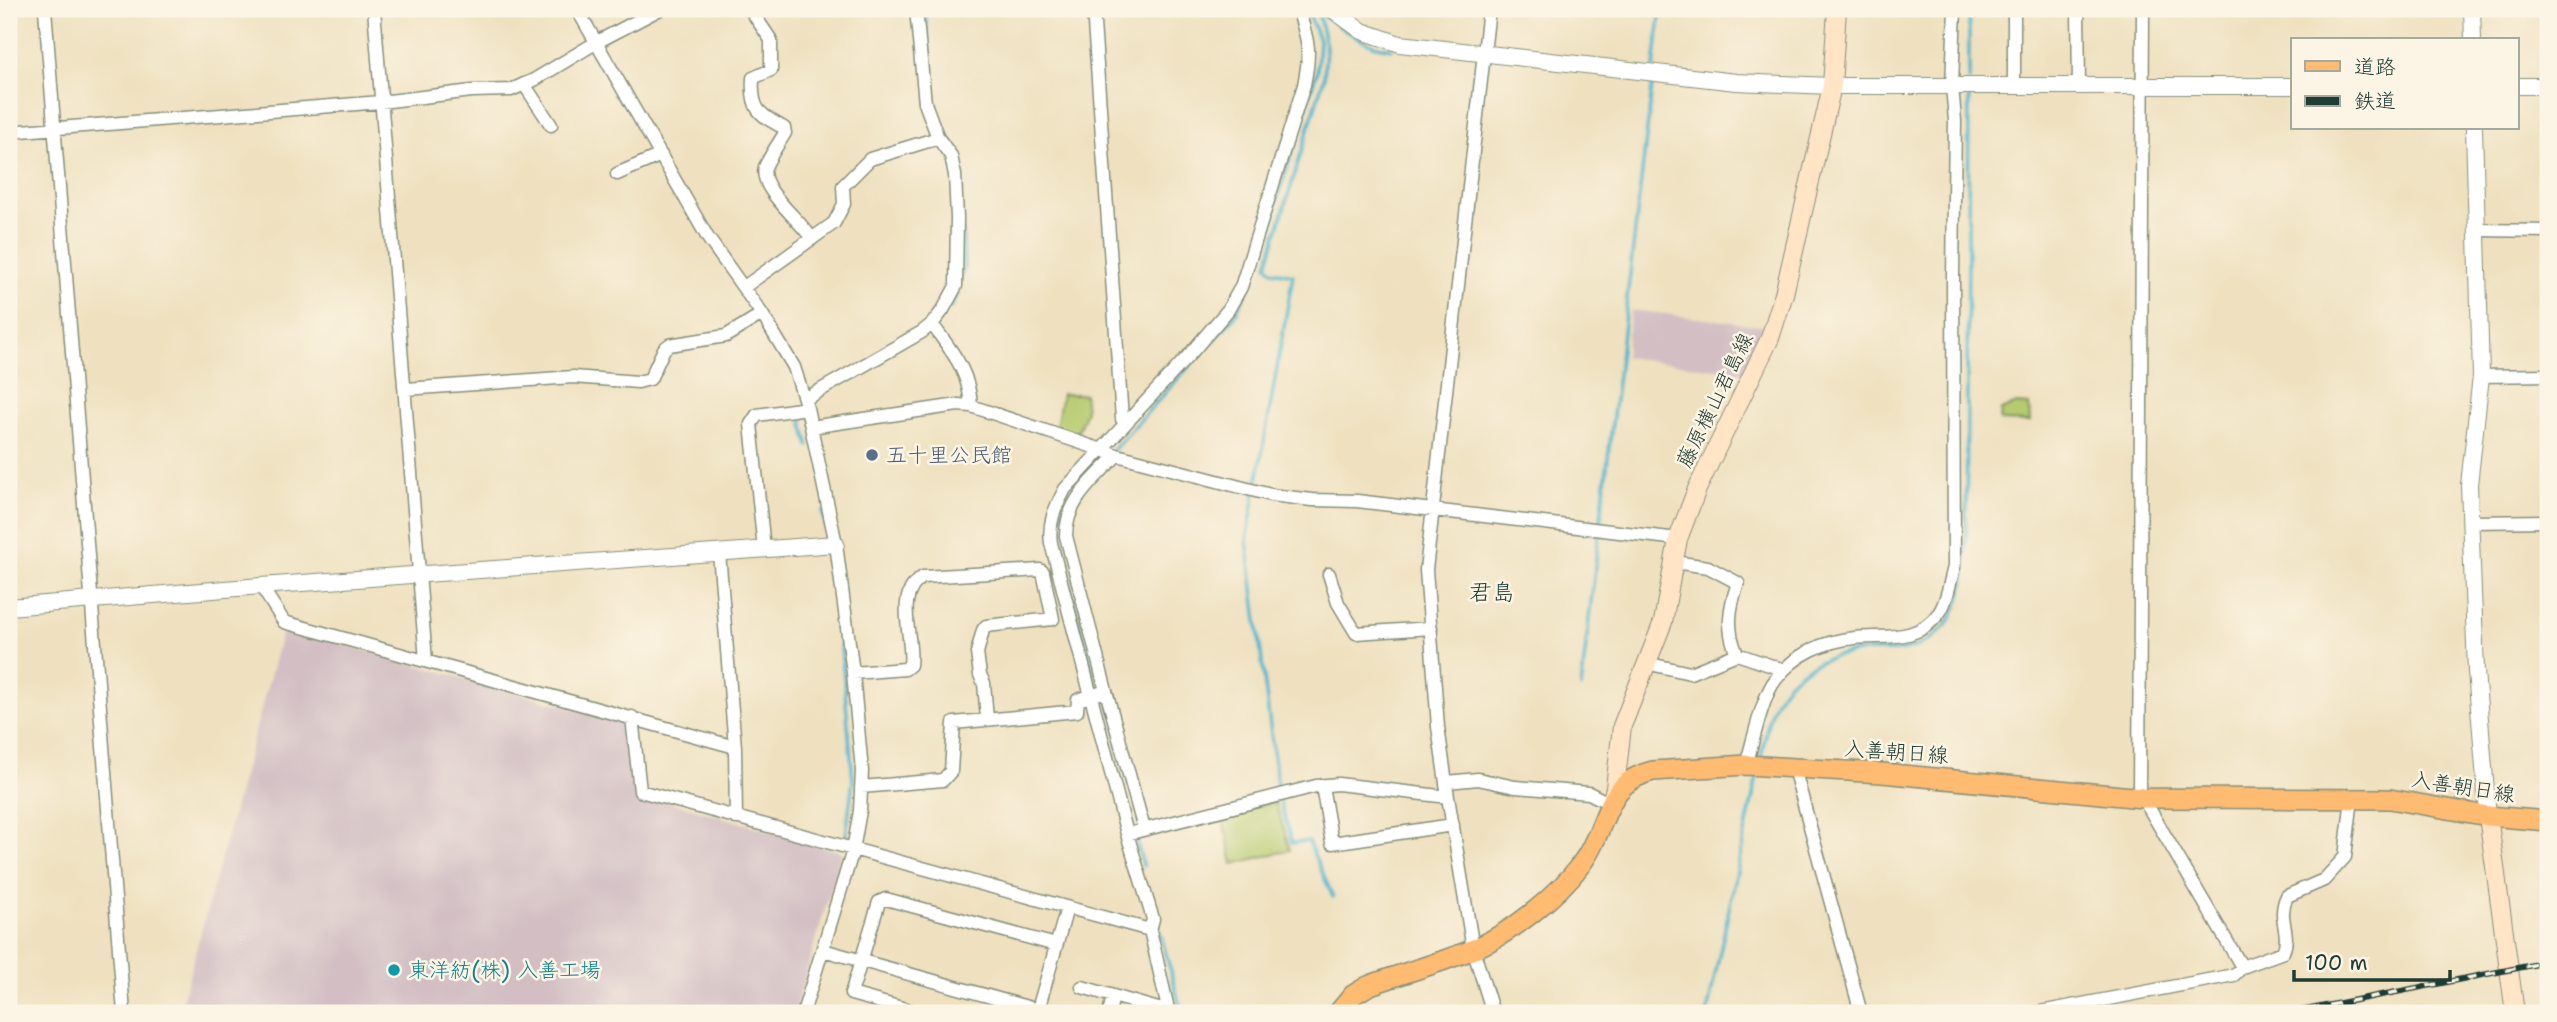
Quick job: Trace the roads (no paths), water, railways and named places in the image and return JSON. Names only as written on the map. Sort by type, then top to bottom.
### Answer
[{"type":"main road","name":"藤原横山君島線","points":[[1611,804],[1622,726],[1663,622],[1678,539],[1697,489],[1770,338],[1784,294],[1832,86],[1837,9]]},
{"type":"main road","name":"入善朝日線","points":[[1338,1013],[1353,995],[1368,986],[1473,949],[1501,934],[1553,897],[1587,855],[1618,790],[1627,781],[1653,771],[1746,765],[1894,774],[2141,798],[2390,799],[2488,816],[2548,821]]},
{"type":"main road","points":[[2488,816],[2515,1013]]},
{"type":"street","points":[[46,9],[124,1013]]},
{"type":"street","points":[[374,9],[426,661]]},
{"type":"street","points":[[577,9],[708,238],[744,287],[794,367],[806,404],[836,544],[853,673],[862,771],[860,811],[853,850],[803,1013]]},
{"type":"street","points":[[9,132],[381,102],[472,91],[511,90],[660,9]]},
{"type":"street","points":[[750,9],[771,40],[771,70],[753,78],[755,108],[764,117],[784,128],[785,133],[765,168],[764,176],[768,188],[812,239]]},
{"type":"street","points":[[764,549],[751,424],[757,415],[806,404],[932,324],[956,286],[958,258],[955,175],[951,156],[938,138],[925,103],[916,9]]},
{"type":"street","points":[[1093,9],[1122,419],[1125,422]]},
{"type":"street","points":[[1082,987],[1169,1011],[1150,930],[1153,919],[1127,834],[1049,527],[1054,509],[1065,489],[1198,345],[1228,310],[1241,288],[1304,85],[1310,56],[1298,9]]},
{"type":"street","points":[[1332,9],[1362,31],[1400,44],[1736,82],[1832,86],[2291,86]]},
{"type":"street","points":[[1489,9],[1426,570],[1438,727],[1452,825],[1473,949],[1493,1013]]},
{"type":"street","points":[[1746,765],[1773,681],[1793,660],[1811,649],[1852,638],[1903,637],[1918,631],[1939,613],[1954,567],[1952,276],[1955,121],[1952,85],[1955,9]]},
{"type":"street","points":[[2014,9],[2014,85]]},
{"type":"street","points":[[2078,9],[2079,85]]},
{"type":"street","points":[[2143,9],[2141,798],[2242,967]]},
{"type":"street","points":[[2472,9],[2473,38]]},
{"type":"street","points":[[524,84],[551,125]]},
{"type":"street","points":[[2518,86],[2548,86]]},
{"type":"street","points":[[2474,130],[2481,376],[2469,485],[2476,671],[2488,816]]},
{"type":"street","points":[[744,287],[834,223],[845,204],[843,186],[870,159],[938,138]]},
{"type":"street","points":[[617,174],[661,155]]},
{"type":"street","points":[[2477,230],[2548,231]]},
{"type":"street","points":[[406,389],[573,377],[638,382],[650,379],[664,349],[669,345],[726,336],[762,314]]},
{"type":"street","points":[[932,324],[964,369],[971,406]]},
{"type":"street","points":[[2481,376],[2548,375]]},
{"type":"street","points":[[811,427],[958,405],[971,406],[1117,455],[1271,495],[1312,500],[1357,500],[1678,539]]},
{"type":"street","points":[[1117,455],[1070,509],[1066,521],[1066,536],[1144,829]]},
{"type":"street","points":[[2472,522],[2548,521]]},
{"type":"street","points":[[9,607],[836,544]]},
{"type":"street","points":[[719,553],[735,747],[736,818]]},
{"type":"street","points":[[1674,562],[1708,567],[1738,583],[1730,607],[1730,639],[1737,654]]},
{"type":"street","points":[[853,673],[905,669],[910,665],[906,598],[915,582],[923,577],[1040,570],[1043,572],[1053,619],[986,626],[983,630],[977,653],[979,676],[984,683],[987,719]]},
{"type":"street","points":[[1329,575],[1338,603],[1356,632],[1431,628]]},
{"type":"street","points":[[261,586],[284,622],[735,747]]},
{"type":"street","points":[[1646,663],[1690,673],[1737,654],[1784,670]]},
{"type":"street","points":[[861,787],[943,780],[951,771],[954,723],[1077,711],[1078,700],[1106,691]]},
{"type":"street","points":[[632,718],[640,791],[1150,930]]},
{"type":"street","points":[[1794,768],[1861,1013]]},
{"type":"street","points":[[1447,782],[1478,779],[1515,787],[1589,793],[1611,804]]},
{"type":"street","points":[[1127,834],[1338,784],[1448,797]]},
{"type":"street","points":[[1322,786],[1332,843],[1452,825]]},
{"type":"street","points":[[2035,1013],[2234,975],[2242,967],[2283,952],[2287,943],[2281,909],[2287,896],[2324,880],[2345,857],[2352,798]]},
{"type":"street","points":[[920,1013],[851,994],[879,902],[886,899],[1056,945]]},
{"type":"street","points":[[823,950],[1037,1012],[1067,908]]},
{"type":"street","points":[[1109,1013],[1113,996]]},
{"type":"waterway","points":[[925,9],[935,109],[961,162],[962,191]]},
{"type":"waterway","points":[[1114,449],[1235,316],[1253,277],[1317,71],[1319,40],[1307,9]]},
{"type":"waterway","points":[[1654,67],[1661,9]]},
{"type":"waterway","points":[[1969,9],[1969,80]]},
{"type":"waterway","points":[[1278,791],[1247,540],[1293,275],[1273,271],[1267,265],[1324,78],[1326,47],[1318,12],[1353,35],[1373,45],[1391,49]]},
{"type":"waterway","points":[[1600,526],[1653,79]]},
{"type":"waterway","points":[[1761,758],[1773,708],[1793,678],[1829,658],[1856,652],[1904,650],[1925,642],[1947,624],[1962,593],[1966,546],[1969,91]]},
{"type":"waterway","points":[[961,278],[964,268],[963,230]]},
{"type":"waterway","points":[[951,308],[958,293]]},
{"type":"waterway","points":[[805,417],[802,421],[809,446]]},
{"type":"waterway","points":[[1061,537],[1060,524],[1067,501],[1081,481],[1108,455]]},
{"type":"waterway","points":[[823,512],[829,539]]},
{"type":"waterway","points":[[1581,688],[1599,534]]},
{"type":"waterway","points":[[1062,544],[1070,589],[1097,690]]},
{"type":"waterway","points":[[836,591],[853,780],[845,843]]},
{"type":"waterway","points":[[1099,697],[1133,829]]},
{"type":"waterway","points":[[1707,1013],[1758,772]]},
{"type":"waterway","points":[[1279,799],[1292,843],[1308,841],[1333,897]]},
{"type":"waterway","points":[[1135,836],[1143,866]]},
{"type":"waterway","points":[[1157,921],[1182,1013]]},
{"type":"railway","points":[[2290,1013],[2548,962]]},
{"type":"place","name":"五十里公民館","points":[[872,455]]},
{"type":"place","name":"東洋紡(株) 入善工場","points":[[394,970]]},
{"type":"district","name":"君島","points":[[1492,592]]}]
